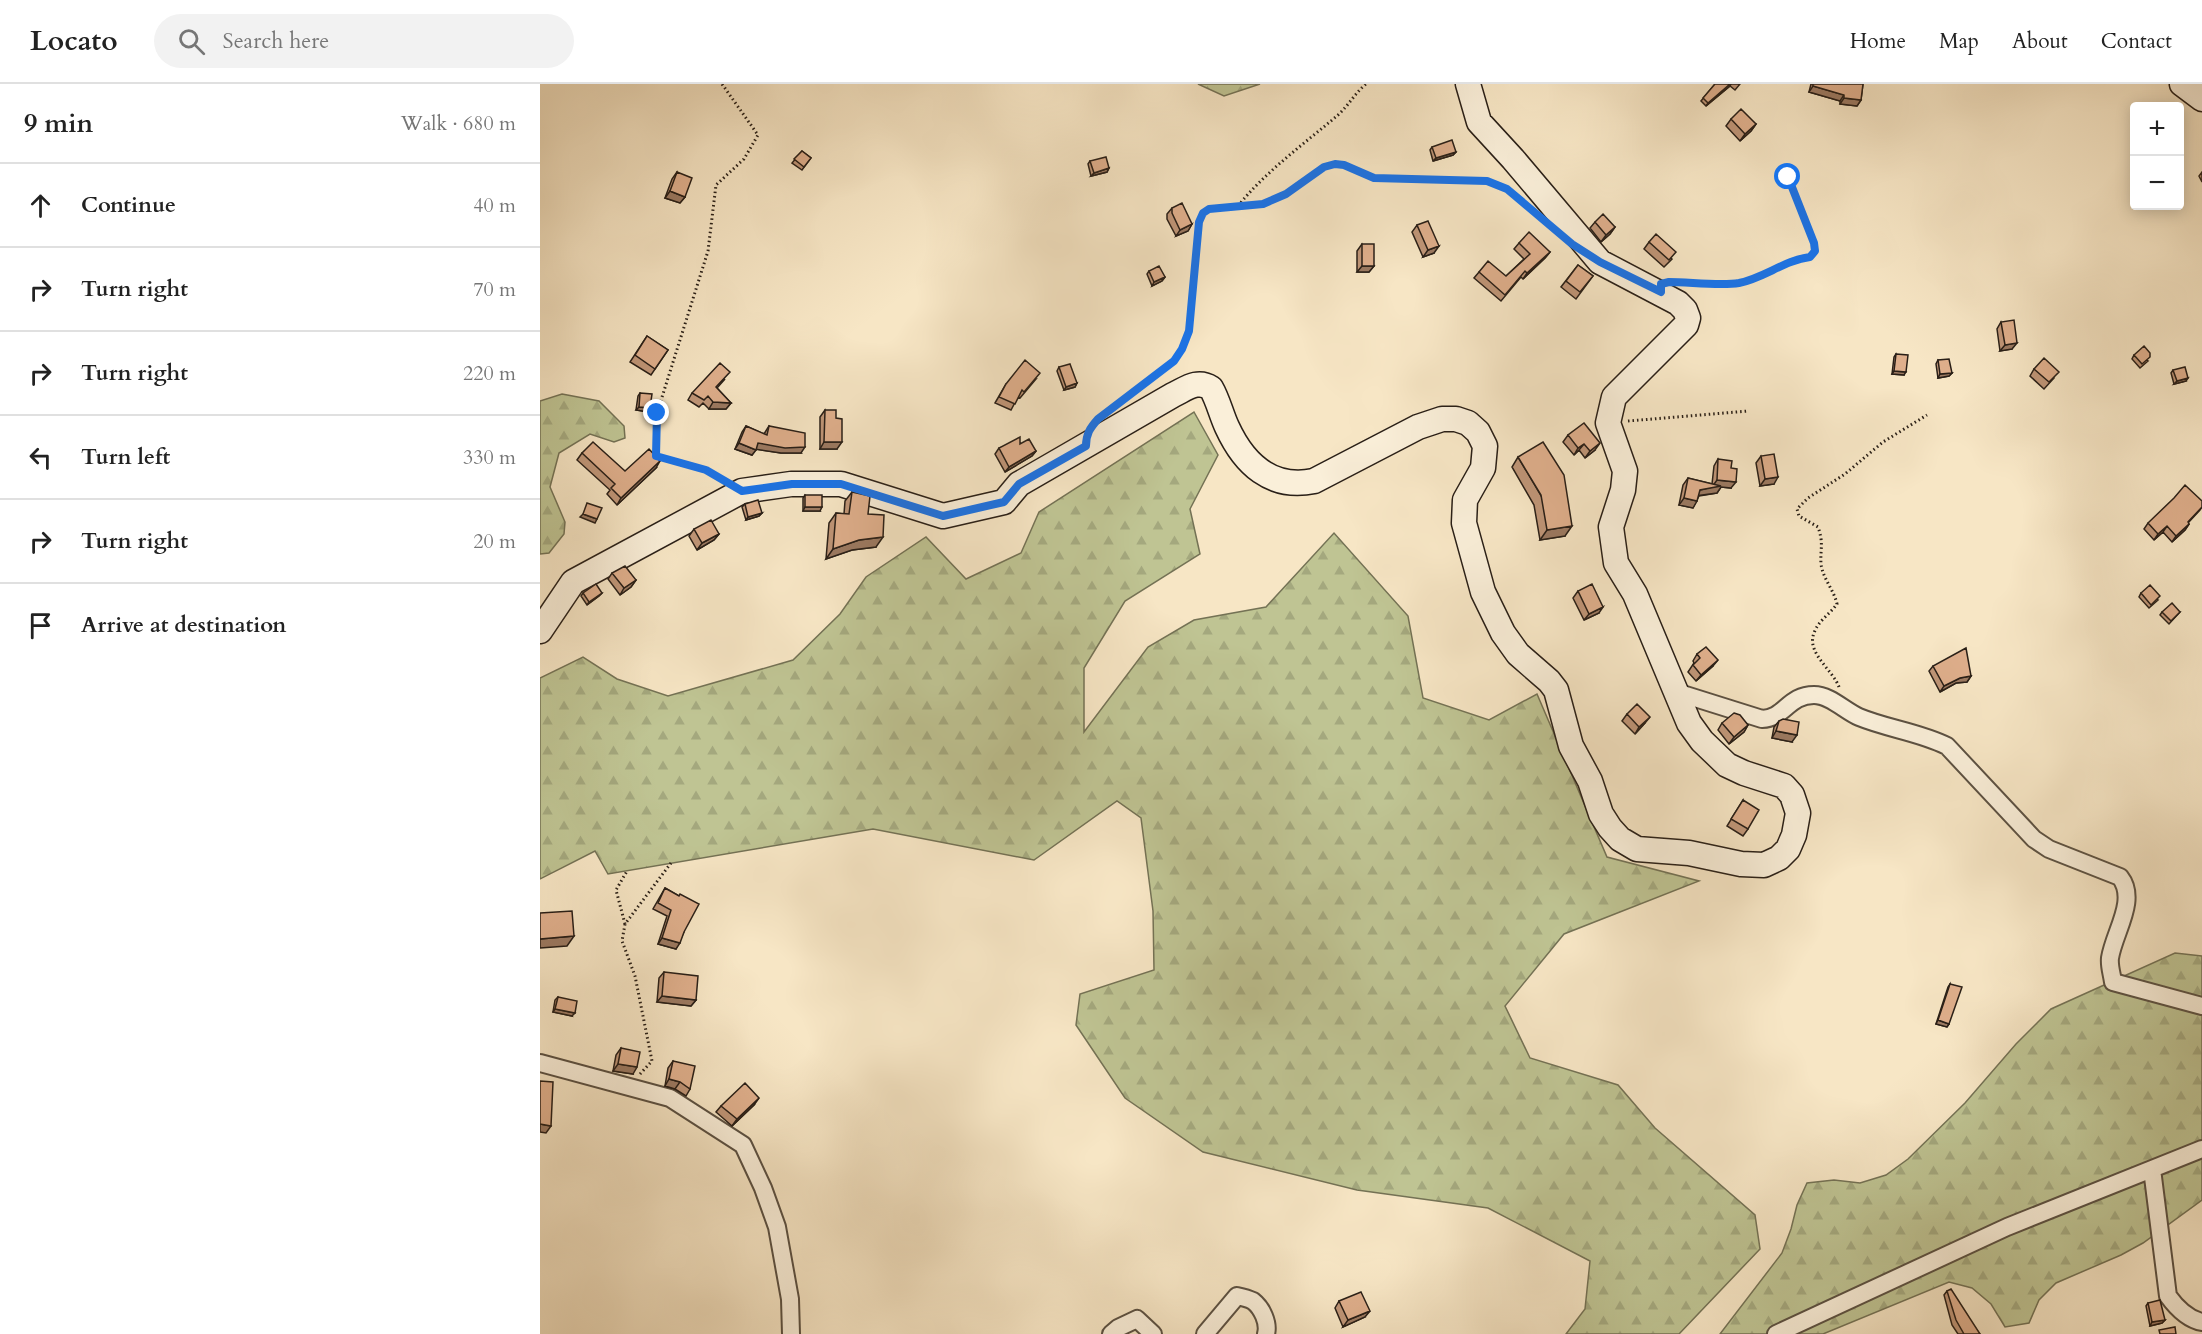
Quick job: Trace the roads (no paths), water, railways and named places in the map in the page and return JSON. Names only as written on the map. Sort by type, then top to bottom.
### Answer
[{"type":"main road","points":[[2182,84],[2202,99]]},
{"type":"main road","points":[[540,631],[573,582],[742,491],[792,484],[841,484],[943,516],[1004,502],[1019,484],[1173,395],[1198,383],[1211,388],[1239,451],[1258,470],[1284,482],[1298,485],[1314,481],[1418,427],[1442,419],[1456,419],[1468,423],[1478,432],[1485,446],[1483,468],[1465,500],[1464,523],[1483,592],[1503,633],[1518,654],[1556,690],[1571,746],[1590,781],[1601,814],[1610,828],[1620,839],[1637,849],[1689,853],[1741,864],[1764,865],[1779,858],[1788,849],[1794,835],[1798,813],[1792,795],[1784,786],[1727,765],[1702,741],[1689,723],[1639,603],[1616,563],[1611,541],[1611,527],[1623,490],[1625,471],[1608,423],[1614,397],[1686,325],[1688,318],[1685,310],[1661,292],[1600,262],[1479,122],[1469,89]]},
{"type":"street","points":[[1676,692],[1762,719],[1773,719],[1797,698],[1815,695],[1825,697],[1859,717],[1929,737],[1947,746],[2034,839],[2049,849],[2120,877],[2127,886],[2128,900],[2110,960],[2113,982],[2202,1006]]},
{"type":"street","points":[[540,1063],[670,1098],[743,1145],[763,1188],[777,1227],[790,1299],[790,1334]]},
{"type":"street","points":[[1776,1334],[2007,1227],[2202,1149]]},
{"type":"street","points":[[2152,1169],[2168,1296],[2178,1309],[2202,1322]]},
{"type":"street","points":[[1205,1334],[1237,1296],[1252,1301],[1264,1316],[1268,1328],[1266,1334]]},
{"type":"street","points":[[1111,1334],[1137,1318],[1153,1334]]}]
